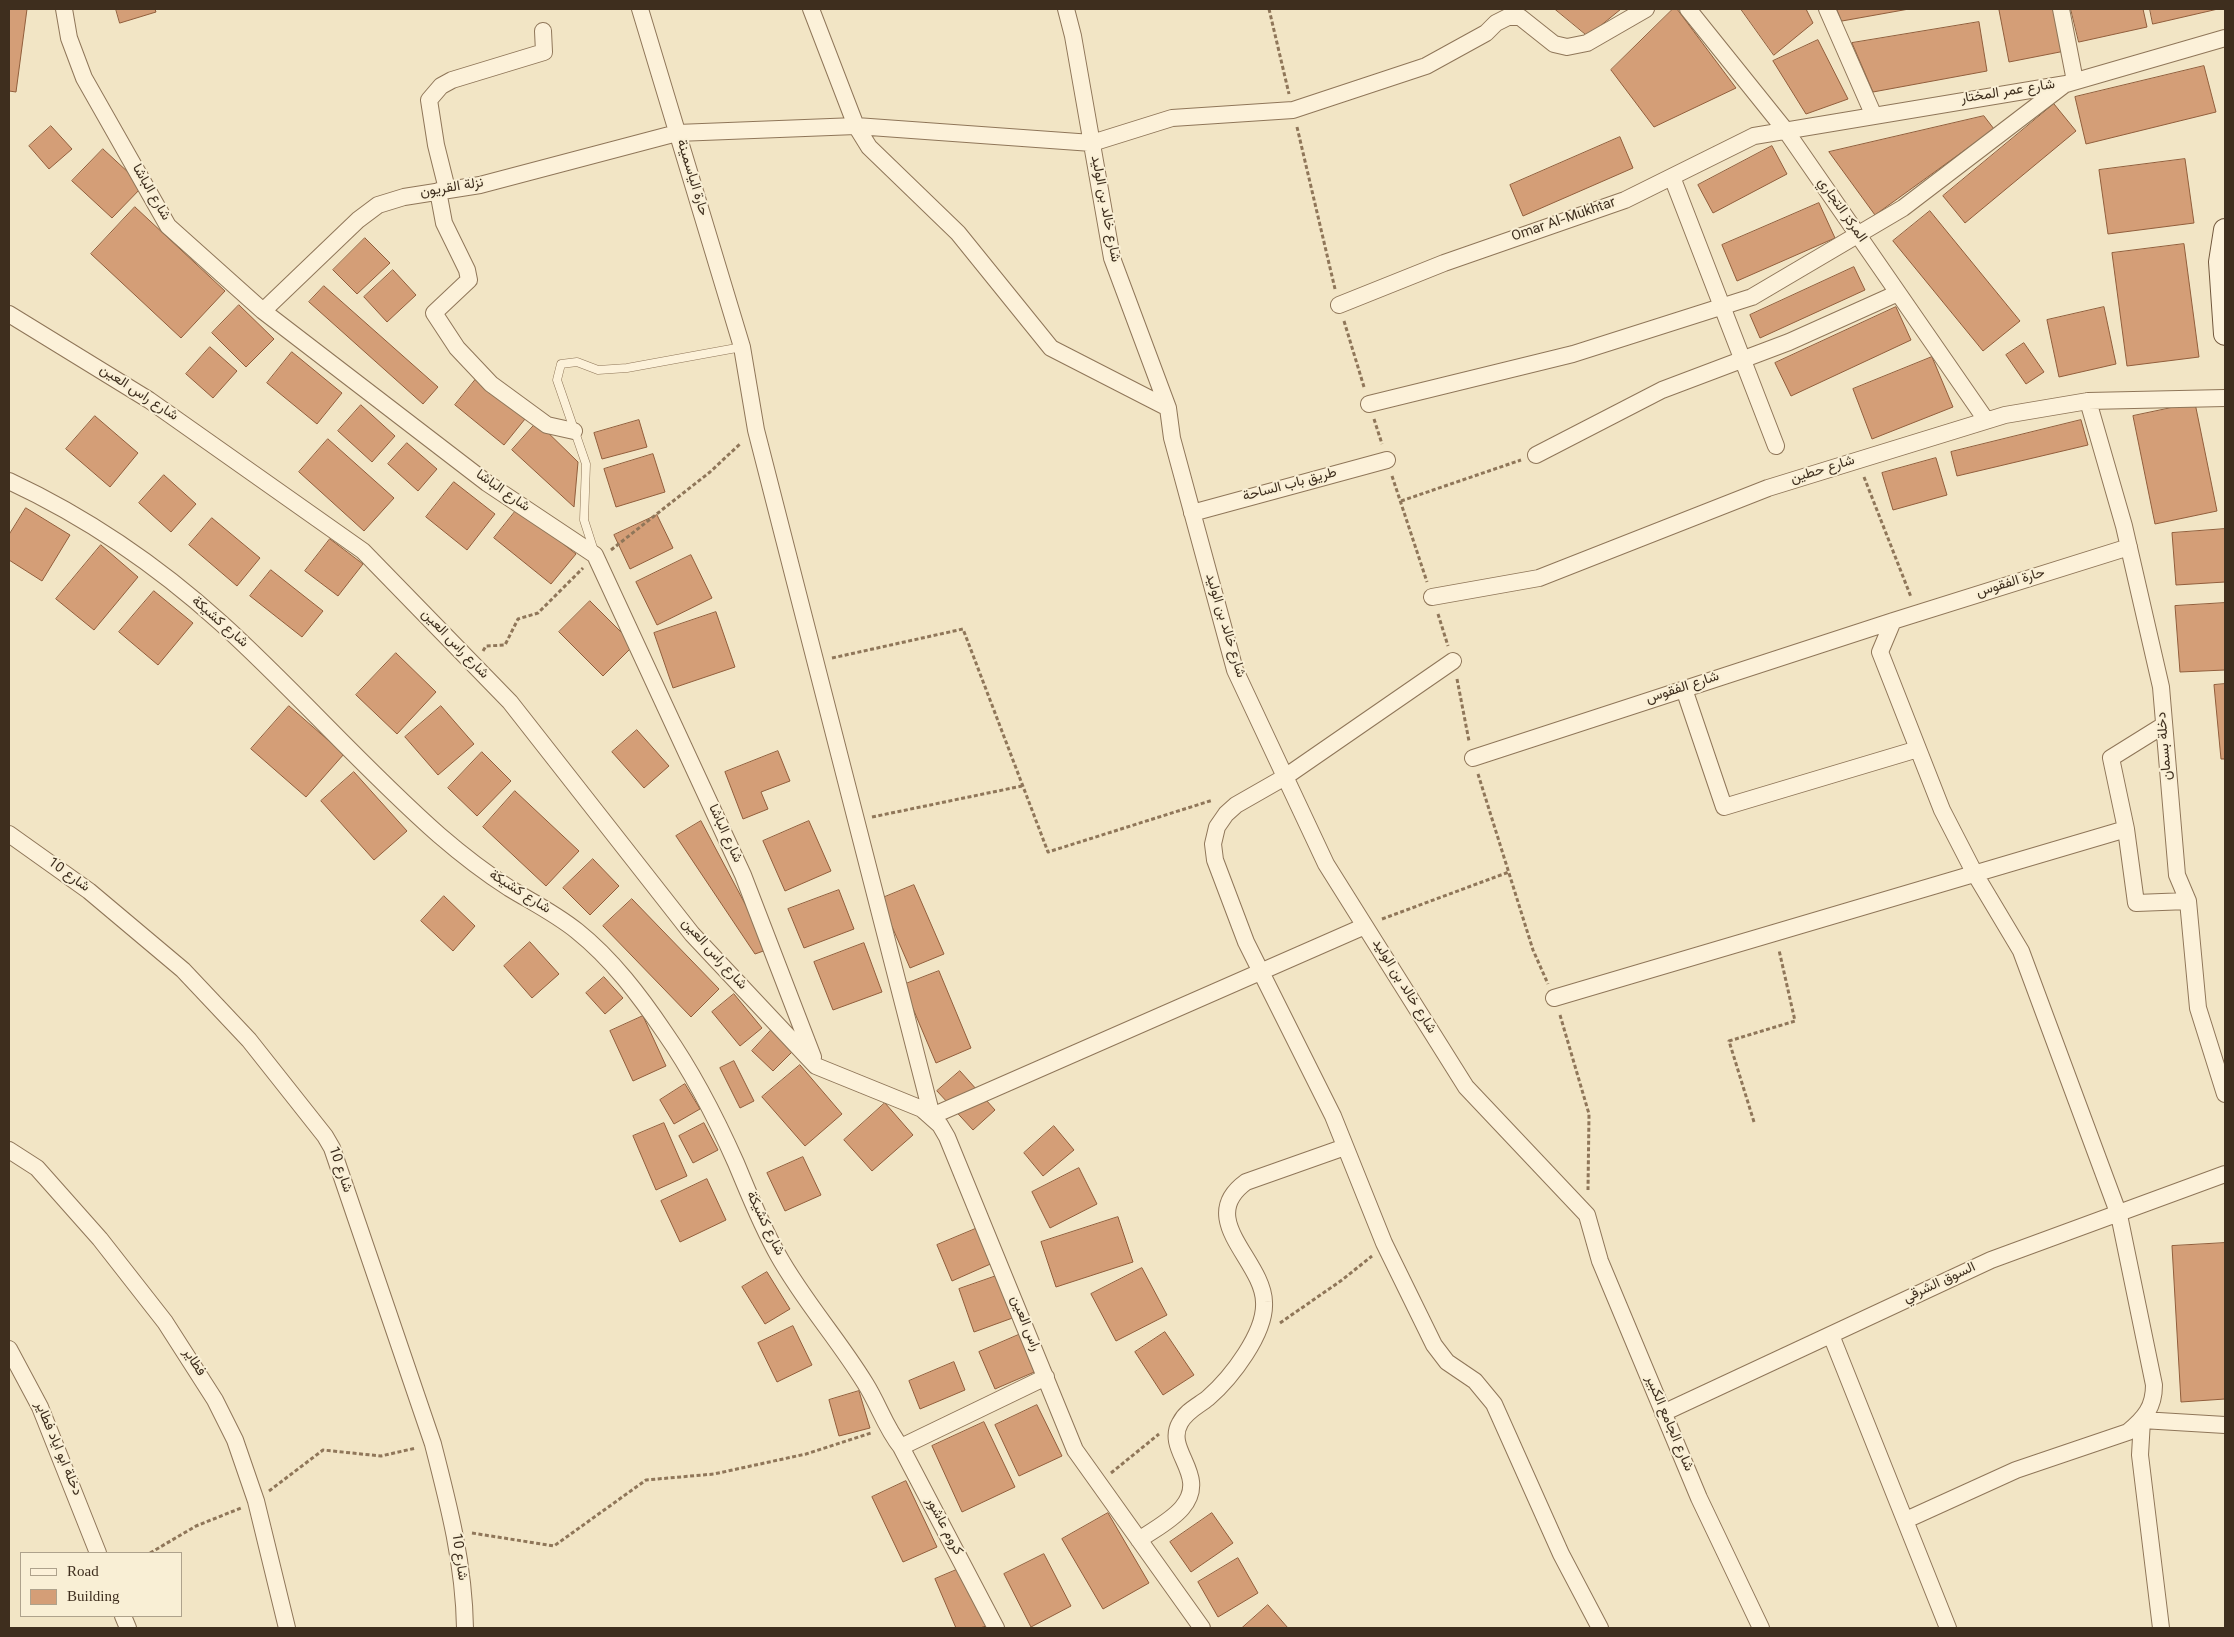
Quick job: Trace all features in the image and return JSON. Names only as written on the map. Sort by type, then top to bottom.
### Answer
[{"type":"main road","points":[[2225,230],[2220,262],[2225,334]]},
{"type":"street","name":"شارع الباشا","points":[[64,9],[69,38],[84,78],[168,226],[263,311],[487,483],[595,555],[743,875],[816,1066]]},
{"type":"street","name":"حارة الياسمينة","points":[[640,9],[742,347],[756,430],[932,1116]]},
{"type":"street","points":[[811,9],[856,126],[876,154],[958,233],[1051,348],[1168,408]]},
{"type":"street","name":"شارع خالد بن الوليد","points":[[1066,9],[1073,36],[1112,258],[1168,408],[1172,438],[1235,670],[1326,864],[1466,1087],[1587,1215]]},
{"type":"street","points":[[1092,142],[1172,118],[1293,110],[1426,66],[1486,33],[1496,23],[1508,17],[1520,17],[1554,44],[1567,47],[1587,43],[1646,9]]},
{"type":"street","name":"المركز التجاري","points":[[1688,9],[1786,130],[1986,420]]},
{"type":"street","points":[[1827,9],[1874,116]]},
{"type":"street","points":[[1369,404],[1573,354],[1752,296],[1903,208],[2070,82],[2061,9]]},
{"type":"street","points":[[543,31],[544,52],[452,80],[441,86],[429,100],[443,190],[444,223],[467,270],[469,280],[434,312],[457,348],[491,384],[547,425],[574,431]]},
{"type":"street","name":"شارع عمر المختار","points":[[1786,130],[2070,82],[2225,38]]},
{"type":"street","name":"نزلة القريون","points":[[263,311],[366,213],[391,200],[480,185],[677,133],[856,126],[1092,142]]},
{"type":"street","name":"Omar Al-Mukhtar","points":[[1339,305],[1444,263],[1624,200],[1754,136],[1786,130]]},
{"type":"street","points":[[1672,177],[1776,446]]},
{"type":"street","points":[[1536,456],[1662,390],[1789,342],[1898,293]]},
{"type":"street","name":"شارع راس العين","points":[[9,314],[149,400],[363,551],[510,702],[692,934],[816,1066]]},
{"type":"street","name":"شارع حطين","points":[[1432,597],[1539,578],[1768,488],[2005,415],[2088,401],[2225,398]]},
{"type":"street","name":"دخلة بسمان","points":[[2088,401],[2129,547],[2161,687],[2177,875],[2188,901],[2198,1008],[2225,1094]]},
{"type":"street","name":"طريق باب الساحة","points":[[1192,513],[1387,460]]},
{"type":"street","name":"شارع كشيكة","points":[[9,482],[75,515],[170,581],[250,650],[370,771],[438,834],[488,873],[571,926],[605,956],[641,999],[681,1057],[723,1134],[755,1210],[779,1257],[867,1386],[881,1411],[886,1429]]},
{"type":"street","name":"حارة الفقوس","points":[[1893,620],[2129,547]]},
{"type":"street","points":[[1893,620],[1880,652],[1942,810],[1975,874],[2021,951],[2119,1215],[2154,1385],[2154,1397],[2150,1408],[2142,1420],[2128,1432],[2016,1470],[1906,1520]]},
{"type":"street","name":"شارع الفقوس","points":[[1473,758],[1893,620]]},
{"type":"street","points":[[1453,661],[1285,777],[1236,805],[1226,814],[1217,828],[1213,844],[1215,860],[1246,942],[1332,1116],[1384,1243],[1439,1353],[1447,1362],[1475,1381],[1494,1404],[1561,1554],[1600,1628]]},
{"type":"street","points":[[1684,689],[1724,806],[1918,749]]},
{"type":"street","points":[[2164,726],[2111,758],[2126,828],[2136,903],[2188,901]]},
{"type":"street","points":[[1554,998],[2126,828]]},
{"type":"street","name":"شارع 10","points":[[9,834],[96,896],[183,970],[249,1040],[326,1136],[332,1148],[433,1444],[446,1491],[454,1531],[462,1582],[465,1628]]},
{"type":"street","points":[[932,1116],[1365,926]]},
{"type":"street","name":"راس العين","points":[[816,1066],[914,1105],[932,1116],[947,1137],[1076,1450],[1202,1628]]},
{"type":"street","points":[[1139,1540],[1175,1515],[1188,1498],[1191,1484],[1190,1470],[1177,1441],[1179,1424],[1185,1415],[1216,1390],[1252,1345],[1263,1322],[1264,1297],[1260,1283],[1227,1221],[1229,1200],[1236,1189],[1246,1182],[1345,1147]]},
{"type":"street","name":"فطاير","points":[[9,1150],[37,1168],[100,1238],[165,1322],[219,1406],[235,1440],[256,1501],[287,1628]]},
{"type":"street","name":"السوق الشرقي","points":[[1664,1413],[1991,1260],[2119,1215],[2225,1174]]},
{"type":"street","name":"شارع الجامع الكبير","points":[[1587,1215],[1600,1261],[1699,1498],[1761,1628]]},
{"type":"street","points":[[1831,1335],[1948,1628]]},
{"type":"street","name":"دخلة ابو اياد فطاير","points":[[9,1349],[40,1407],[98,1552]]},
{"type":"street","points":[[901,1447],[1046,1377]]},
{"type":"street","points":[[2142,1420],[2225,1425]]},
{"type":"street","points":[[2142,1420],[2140,1455],[2162,1628]]},
{"type":"street","name":"كروم عاشور","points":[[886,1429],[901,1447],[996,1628]]},
{"type":"lane","points":[[595,555],[584,520],[586,464],[557,380],[561,364],[577,362],[598,370],[627,368],[742,347]]},
{"type":"path","points":[[1401,501],[1536,456]]},
{"type":"path","points":[[1857,461],[1917,613]]},
{"type":"path","points":[[816,662],[963,629],[1048,852],[1219,798]]},
{"type":"path","points":[[856,820],[1022,786]]},
{"type":"path","points":[[1365,926],[1509,872]]},
{"type":"path","points":[[1754,1122],[1729,1042],[1794,1021],[1776,933]]},
{"type":"path","points":[[1276,1327],[1342,1280],[1384,1243]]},
{"type":"path","points":[[1100,1483],[1181,1416],[1185,1415]]},
{"type":"path","points":[[454,1531],[554,1546],[646,1480],[714,1474],[806,1454],[886,1429]]},
{"type":"path","points":[[152,1552],[196,1526],[256,1501],[323,1450],[381,1456],[433,1444]]},
{"type":"building","points":[[9,9],[27,9],[16,92],[9,91]]},
{"type":"building","points":[[116,9],[155,9],[156,12],[120,23]]},
{"type":"building","points":[[1555,9],[1621,9],[1588,36]]},
{"type":"building","points":[[1673,9],[1677,9],[1736,88],[1654,127],[1611,70]]},
{"type":"building","points":[[1741,9],[1806,9],[1813,23],[1774,55]]},
{"type":"building","points":[[1837,9],[1909,9],[1842,21]]},
{"type":"building","points":[[2057,9],[2065,51],[2009,62],[1999,10]]},
{"type":"building","points":[[2071,9],[2143,9],[2147,27],[2079,42]]},
{"type":"building","points":[[2150,9],[2218,9],[2153,24]]},
{"type":"building","points":[[1979,22],[1987,71],[1873,92],[1852,43]]},
{"type":"building","points":[[1818,40],[1848,99],[1806,114],[1773,61]]},
{"type":"building","points":[[2204,66],[2216,112],[2086,144],[2075,97]]},
{"type":"building","points":[[2054,104],[2076,131],[1965,223],[1943,196]]},
{"type":"building","points":[[1984,116],[1994,129],[1875,215],[1829,152]]},
{"type":"building","points":[[51,126],[72,149],[49,169],[29,146]]},
{"type":"building","points":[[1620,137],[1633,168],[1523,216],[1510,185]]},
{"type":"building","points":[[1772,146],[1787,174],[1713,213],[1698,185]]},
{"type":"building","points":[[103,149],[143,186],[112,218],[72,181]]},
{"type":"building","points":[[2185,159],[2194,223],[2108,234],[2099,170]]},
{"type":"building","points":[[1819,203],[1835,238],[1737,281],[1722,245]]},
{"type":"building","points":[[135,207],[225,291],[181,338],[91,254]]},
{"type":"building","points":[[1930,211],[2020,321],[1983,351],[1893,241]]},
{"type":"building","points":[[365,238],[390,263],[357,294],[333,270]]},
{"type":"building","points":[[2184,244],[2199,357],[2127,366],[2112,253]]},
{"type":"building","points":[[1854,267],[1865,290],[1760,338],[1750,315]]},
{"type":"building","points":[[393,270],[416,295],[387,322],[364,297]]},
{"type":"building","points":[[324,286],[438,387],[423,404],[309,302]]},
{"type":"building","points":[[239,305],[274,339],[246,367],[212,333]]},
{"type":"building","points":[[1896,307],[1911,340],[1791,396],[1775,363]]},
{"type":"building","points":[[2104,307],[2116,364],[2059,377],[2047,320]]},
{"type":"building","points":[[2024,343],[2044,372],[2026,384],[2006,355]]},
{"type":"building","points":[[210,347],[237,371],[213,398],[186,374]]},
{"type":"building","points":[[292,352],[342,393],[317,424],[267,383]]},
{"type":"building","points":[[1932,357],[1953,407],[1872,439],[1853,389]]},
{"type":"building","points":[[476,379],[525,419],[504,445],[455,405]]},
{"type":"building","points":[[2195,403],[2217,511],[2155,524],[2133,416]]},
{"type":"building","points":[[361,405],[395,436],[372,462],[338,431]]},
{"type":"building","points":[[95,416],[138,453],[110,487],[66,449]]},
{"type":"building","points":[[639,420],[647,447],[602,459],[594,433]]},
{"type":"building","points":[[2081,420],[2088,445],[1957,476],[1951,452]]},
{"type":"building","points":[[537,422],[578,462],[574,507],[512,450]]},
{"type":"building","points":[[328,439],[394,498],[364,531],[299,472]]},
{"type":"building","points":[[407,443],[437,469],[418,491],[388,464]]},
{"type":"building","points":[[653,454],[665,492],[616,507],[604,469]]},
{"type":"building","points":[[1936,458],[1947,495],[1893,510],[1882,473]]},
{"type":"building","points":[[164,475],[196,504],[171,532],[139,503]]},
{"type":"building","points":[[454,482],[495,514],[467,550],[426,517]]},
{"type":"building","points":[[26,508],[70,535],[42,581],[9,560],[9,535]]},
{"type":"building","points":[[518,508],[576,554],[551,584],[494,538]]},
{"type":"building","points":[[657,515],[673,548],[630,569],[614,535]]},
{"type":"building","points":[[212,518],[260,558],[237,586],[189,545]]},
{"type":"building","points":[[2225,529],[2225,582],[2176,585],[2172,533]]},
{"type":"building","points":[[330,539],[363,564],[338,596],[305,571]]},
{"type":"building","points":[[101,545],[138,577],[94,630],[56,599]]},
{"type":"building","points":[[691,555],[712,598],[657,625],[636,582]]},
{"type":"building","points":[[271,570],[323,611],[302,637],[250,596]]},
{"type":"building","points":[[154,591],[193,623],[158,665],[119,632]]},
{"type":"building","points":[[590,601],[634,645],[603,676],[559,632]]},
{"type":"building","points":[[2225,603],[2225,670],[2180,672],[2175,606]]},
{"type":"building","points":[[716,612],[735,667],[673,688],[654,633]]},
{"type":"building","points":[[396,653],[436,692],[397,734],[356,695]]},
{"type":"building","points":[[2225,684],[2225,759],[2221,759],[2214,685]]},
{"type":"building","points":[[289,706],[344,754],[306,797],[251,749]]},
{"type":"building","points":[[441,706],[474,744],[438,775],[405,737]]},
{"type":"building","points":[[637,730],[669,766],[644,788],[612,752]]},
{"type":"building","points":[[778,751],[790,781],[761,792],[768,809],[743,819],[725,772]]},
{"type":"building","points":[[482,752],[511,781],[477,816],[448,788]]},
{"type":"building","points":[[354,772],[407,831],[374,860],[321,801]]},
{"type":"building","points":[[515,791],[579,851],[546,886],[483,827]]},
{"type":"building","points":[[701,821],[769,949],[755,954],[676,836]]},
{"type":"building","points":[[809,821],[831,871],[785,891],[763,841]]},
{"type":"building","points":[[593,859],[619,886],[590,915],[563,888]]},
{"type":"building","points":[[914,885],[944,954],[910,968],[880,899]]},
{"type":"building","points":[[839,890],[854,929],[804,948],[788,909]]},
{"type":"building","points":[[444,896],[475,926],[453,951],[421,921]]},
{"type":"building","points":[[632,899],[719,989],[691,1017],[603,926]]},
{"type":"building","points":[[530,942],[559,974],[532,998],[504,966]]},
{"type":"building","points":[[864,943],[882,992],[833,1010],[814,962]]},
{"type":"building","points":[[939,971],[971,1048],[936,1063],[903,985]]},
{"type":"building","points":[[604,977],[623,998],[605,1014],[586,993]]},
{"type":"building","points":[[734,994],[762,1028],[740,1046],[712,1012]]},
{"type":"building","points":[[643,1016],[666,1066],[633,1081],[610,1031]]},
{"type":"building","points":[[775,1026],[797,1047],[773,1071],[752,1051]]},
{"type":"building","points":[[734,1061],[754,1101],[740,1108],[720,1068]]},
{"type":"building","points":[[800,1065],[842,1114],[805,1146],[762,1097]]},
{"type":"building","points":[[960,1071],[995,1110],[973,1130],[937,1091]]},
{"type":"building","points":[[685,1084],[700,1109],[674,1124],[660,1100]]},
{"type":"building","points":[[885,1103],[913,1135],[872,1171],[844,1140]]},
{"type":"building","points":[[664,1123],[687,1176],[656,1190],[633,1136]]},
{"type":"building","points":[[704,1123],[718,1150],[693,1163],[679,1136]]},
{"type":"building","points":[[1054,1126],[1074,1150],[1043,1176],[1024,1153]]},
{"type":"building","points":[[803,1157],[821,1195],[785,1211],[767,1173]]},
{"type":"building","points":[[1079,1168],[1097,1204],[1050,1228],[1032,1192]]},
{"type":"building","points":[[707,1179],[726,1220],[680,1242],[661,1201]]},
{"type":"building","points":[[1118,1217],[1133,1262],[1056,1287],[1041,1242]]},
{"type":"building","points":[[980,1227],[995,1262],[952,1281],[937,1245]]},
{"type":"building","points":[[2225,1243],[2225,1399],[2181,1402],[2172,1246]]},
{"type":"building","points":[[1142,1268],[1167,1315],[1116,1341],[1091,1294]]},
{"type":"building","points":[[767,1272],[790,1309],[765,1324],[742,1287]]},
{"type":"building","points":[[1002,1274],[1018,1316],[974,1332],[959,1289]]},
{"type":"building","points":[[793,1326],[812,1365],[777,1382],[758,1343]]},
{"type":"building","points":[[1165,1332],[1194,1375],[1163,1395],[1135,1352]]},
{"type":"building","points":[[1023,1333],[1039,1370],[995,1389],[979,1352]]},
{"type":"building","points":[[954,1362],[965,1390],[920,1409],[909,1381]]},
{"type":"building","points":[[859,1391],[870,1428],[839,1436],[829,1400]]},
{"type":"building","points":[[1037,1405],[1062,1456],[1019,1476],[995,1425]]},
{"type":"building","points":[[984,1422],[1015,1487],[962,1512],[932,1446]]},
{"type":"building","points":[[906,1481],[937,1547],[903,1562],[872,1497]]},
{"type":"building","points":[[1108,1513],[1149,1583],[1103,1609],[1062,1539]]},
{"type":"building","points":[[1212,1513],[1233,1543],[1191,1572],[1170,1542]]},
{"type":"building","points":[[1044,1554],[1071,1606],[1031,1627],[1004,1574]]},
{"type":"building","points":[[1238,1558],[1258,1593],[1218,1617],[1198,1582]]},
{"type":"building","points":[[961,1568],[986,1626],[980,1628],[956,1628],[935,1579]]},
{"type":"building","points":[[1268,1605],[1288,1628],[1242,1628]]}]
